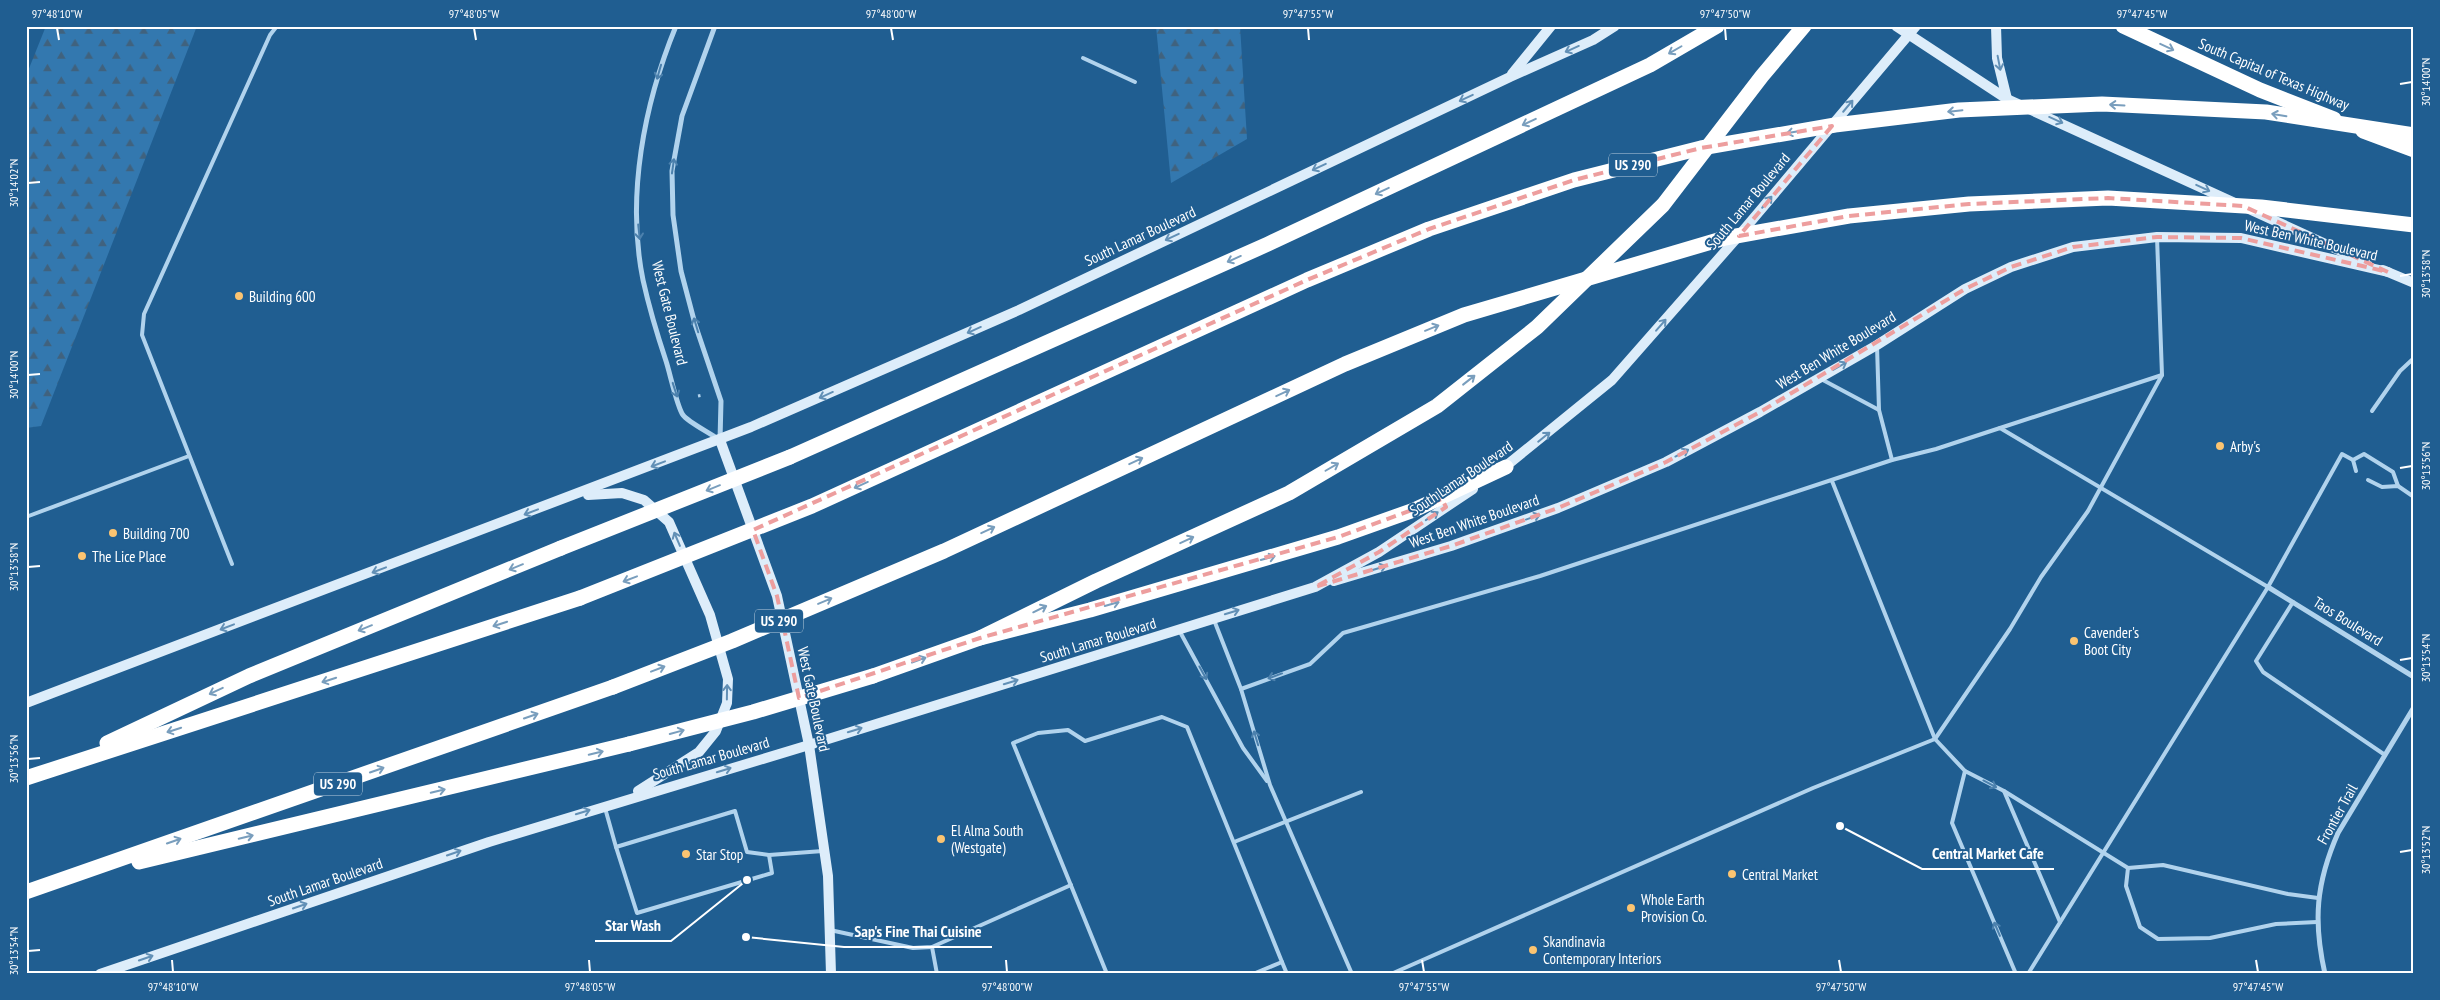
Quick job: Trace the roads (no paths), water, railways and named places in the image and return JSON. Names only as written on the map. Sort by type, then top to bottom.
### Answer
[{"type":"highway","points":[[49,770],[249,676],[561,548],[790,457],[1268,244],[1650,65],[1717,26]]},
{"type":"highway","points":[[980,638],[1096,581],[1288,493],[1437,406],[1537,327],[1663,206],[1762,76],[1804,26]]},
{"type":"highway","name":"South Capital of Texas Highway","points":[[2123,26],[2260,90],[2414,150]]},
{"type":"highway","name":"US 290","points":[[26,778],[580,598],[812,506],[1298,284],[1429,229],[1574,180],[1683,152],[1835,125],[1959,110],[2102,104],[2266,112],[2414,136]]},
{"type":"highway","name":"US 290","points":[[26,892],[613,687],[732,641],[944,550],[1345,364],[1464,315],[1724,238],[1849,216],[1969,204],[2108,198],[2261,208],[2414,225]]},
{"type":"highway","points":[[62,880],[629,744],[753,712],[873,676],[980,638],[1090,610],[1338,537],[1414,510],[1506,467]]},
{"type":"main road","points":[[1510,77],[1551,26]]},
{"type":"main road","name":"South Lamar Boulevard","points":[[26,703],[720,440],[1019,310],[1510,77],[1593,40],[1615,26]]},
{"type":"main road","name":"West Ben White Boulevard","points":[[1896,26],[2007,99],[2414,283]]},
{"type":"main road","name":"South Lamar Boulevard","points":[[100,974],[489,842],[627,799],[809,746],[1315,587],[1379,552],[1506,467],[1612,380],[1736,239],[1916,26]]},
{"type":"main road","points":[[1996,26],[1997,58],[2007,99]]},
{"type":"main road","name":"West Ben White Boulevard","points":[[1315,587],[1451,546],[1558,508],[1666,462],[1877,345],[1965,289],[2011,267],[2073,248],[2157,237],[2241,238],[2388,272]]},
{"type":"main road","name":"West Gate Boulevard","points":[[720,440],[778,596],[809,746],[825,851],[831,974]]},
{"type":"main road","points":[[577,495],[622,493],[644,500],[669,522],[710,615],[728,679],[727,703],[716,731],[699,752],[627,799]]},
{"type":"street","name":"West Gate Boulevard","points":[[676,26],[665,52],[650,105],[639,167],[637,220],[643,278],[658,336],[683,415],[720,440]]},
{"type":"street","name":"West Gate Boulevard","points":[[715,26],[682,116],[672,171],[672,206],[681,271],[695,324],[721,401],[720,440]]},
{"type":"street","name":"Taos Boulevard","points":[[2268,587],[2414,677]]},
{"type":"street","name":"Frontier Trail","points":[[2325,974],[2317,922],[2318,898],[2328,854],[2338,833],[2414,707]]},
{"type":"lane","points":[[232,564],[142,334],[144,314],[270,35],[277,26]]},
{"type":"lane","points":[[1083,58],[1135,82]]},
{"type":"lane","points":[[1391,974],[1813,788],[1935,739],[2010,629],[2041,576],[2077,527],[2162,375],[2157,237]]},
{"type":"lane","points":[[1877,345],[1879,410],[1892,460]]},
{"type":"lane","points":[[2372,411],[2400,371],[2414,358]]},
{"type":"lane","points":[[1240,689],[1310,664],[1344,632],[1540,576],[1892,460],[1936,449],[2162,375]]},
{"type":"lane","points":[[1819,378],[1879,410]]},
{"type":"lane","points":[[2000,428],[2268,587]]},
{"type":"lane","points":[[2028,974],[2268,587],[2342,454],[2353,460],[2356,472]]},
{"type":"lane","points":[[2353,460],[2364,454],[2393,472],[2398,486]]},
{"type":"lane","points":[[26,517],[189,456]]},
{"type":"lane","points":[[2368,480],[2382,487],[2398,486],[2414,496]]},
{"type":"lane","points":[[1832,481],[1935,739],[1965,771],[2004,791],[2128,868],[2163,866],[2288,894],[2318,898]]},
{"type":"lane","points":[[2293,602],[2256,661],[2263,672],[2385,755]]},
{"type":"lane","points":[[1213,618],[1240,689],[1270,785],[1352,974]]},
{"type":"lane","points":[[1179,630],[1243,748],[1270,785]]},
{"type":"lane","points":[[1107,974],[1013,743],[1038,733],[1068,730],[1084,741],[1162,717],[1187,727],[1287,974]]},
{"type":"lane","points":[[1965,771],[1952,823],[2016,974]]},
{"type":"lane","points":[[2004,791],[2060,922]]},
{"type":"lane","points":[[1234,842],[1361,792]]},
{"type":"lane","points":[[604,806],[637,913],[772,874],[769,855]]},
{"type":"lane","points":[[616,846],[735,811],[747,852],[769,855],[825,851]]},
{"type":"lane","points":[[2128,868],[2126,886],[2140,927],[2158,939],[2210,938],[2276,924],[2317,922]]},
{"type":"lane","points":[[830,930],[914,948],[932,947],[1071,885]]},
{"type":"lane","points":[[932,947],[937,974]]},
{"type":"lane","points":[[1253,974],[1282,962]]},
{"type":"place","name":"Building 600","points":[[239,296]]},
{"type":"place","name":"Arby's","points":[[2220,446]]},
{"type":"place","name":"Building 700","points":[[113,533]]},
{"type":"place","name":"The Lice Place","points":[[82,556]]},
{"type":"place","name":"Cavender's Boot City","points":[[2074,641]]},
{"type":"place","name":"Central Market Cafe","points":[[1840,826]]},
{"type":"place","name":"El Alma South (Westgate)","points":[[941,839]]},
{"type":"place","name":"Star Stop","points":[[686,854]]},
{"type":"place","name":"Central Market","points":[[1732,874]]},
{"type":"place","name":"Star Wash","points":[[747,880]]},
{"type":"place","name":"Whole Earth Provision Co.","points":[[1631,908]]},
{"type":"place","name":"Sap's Fine Thai Cuisine","points":[[746,937]]},
{"type":"place","name":"Skandinavia Contemporary Interiors","points":[[1533,950]]}]
